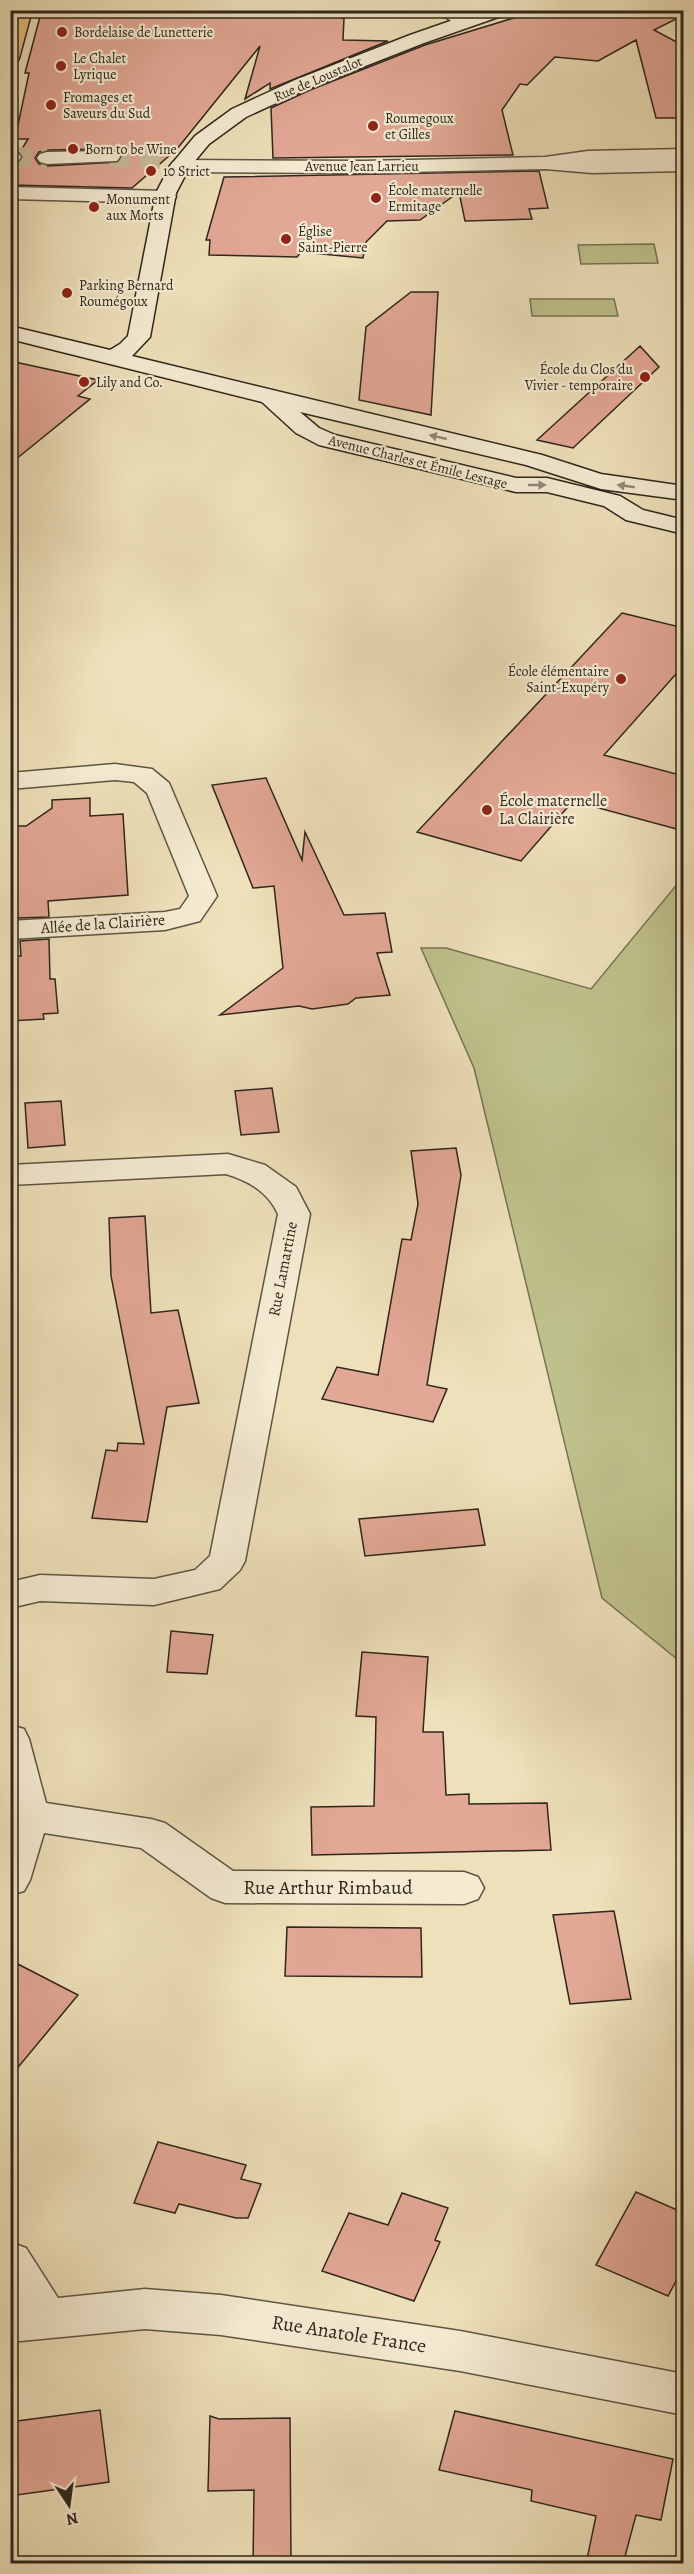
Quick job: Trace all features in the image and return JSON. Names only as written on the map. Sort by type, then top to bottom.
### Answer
[{"type":"main road","points":[[10,58],[23,10]]},
{"type":"street","points":[[448,10],[465,21]]},
{"type":"street","name":"Rue de Loustalot","points":[[114,357],[128,349],[139,337],[166,195],[178,161],[239,113],[302,84],[465,21],[501,10]]},
{"type":"street","name":"Avenue Jean Larrieu","points":[[544,164],[588,157],[684,155]]},
{"type":"street","points":[[47,158],[110,157]]},
{"type":"street","name":"Avenue Jean Larrieu","points":[[178,161],[363,167],[544,164],[592,167],[684,165]]},
{"type":"street","points":[[10,193],[166,195]]},
{"type":"street","name":"Avenue Charles et Émile Lestage","points":[[10,332],[325,411],[534,460],[561,471],[625,487],[662,488],[684,493]]},
{"type":"street","name":"Avenue Charles et Émile Lestage","points":[[268,397],[287,410],[311,435],[516,485],[547,485],[612,501],[636,515],[684,527]]},
{"type":"street","points":[[300,423],[325,411]]},
{"type":"street","name":"Allée de la Clairière","points":[[10,781],[115,772],[142,775],[159,789],[203,896],[190,915],[165,921],[10,930]]},
{"type":"street","name":"Rue Lamartine","points":[[10,1175],[228,1164],[254,1172],[285,1194],[294,1214],[227,1561],[207,1580],[154,1592],[40,1588],[10,1596]]},
{"type":"street","points":[[10,1739],[30,1816],[10,1880]]},
{"type":"street","name":"Rue Arthur Rimbaud","points":[[30,1816],[151,1834],[225,1887],[464,1888]]},
{"type":"street","points":[[10,2261],[28,2320]]},
{"type":"street","name":"Rue Anatole France","points":[[28,2320],[145,2310],[221,2315],[460,2351],[684,2395]]},
{"type":"green space","points":[[654,244],[658,263],[581,264],[578,245]]},
{"type":"green space","points":[[530,299],[614,299],[618,316],[532,316]]},
{"type":"green space","points":[[683,877],[683,1664],[602,1598],[474,1068],[421,948],[446,948],[591,989]]},
{"type":"building","points":[[44,10],[342,12],[343,40],[388,41],[270,89],[270,83],[245,99],[260,46],[177,149],[132,188],[10,185],[10,170],[23,158],[20,152],[28,139],[15,139],[29,73],[25,73],[41,13]],"holes":[[[110,149],[118,151],[122,156],[119,162],[47,166],[39,164],[35,158],[39,152],[47,150]]]},
{"type":"building","points":[[540,10],[684,10],[684,15],[654,30],[684,46],[684,118],[656,118],[636,40],[598,61],[555,57],[527,85],[520,84],[502,110],[513,155],[273,158],[271,108],[310,90],[425,45]]},
{"type":"building","points":[[539,171],[548,208],[529,209],[532,219],[465,221],[459,192],[420,220],[387,221],[366,242],[363,258],[301,252],[297,257],[209,255],[210,240],[206,240],[224,177]]},
{"type":"building","points":[[411,292],[438,292],[431,415],[359,400],[366,327]]},
{"type":"building","points":[[640,346],[659,367],[573,448],[537,440]]},
{"type":"building","points":[[10,361],[98,380],[78,396],[90,399],[10,464]]},
{"type":"building","points":[[622,613],[684,628],[684,665],[604,755],[684,776],[684,831],[573,801],[521,861],[417,832]]},
{"type":"building","points":[[266,778],[302,860],[305,832],[344,915],[385,913],[392,952],[377,953],[390,995],[356,998],[348,1004],[312,1009],[299,1006],[220,1015],[283,968],[274,886],[253,888],[212,785]]},
{"type":"building","points":[[90,798],[90,816],[123,814],[128,895],[48,901],[49,917],[18,918],[11,826],[26,826],[52,808],[52,800]]},
{"type":"building","points":[[49,939],[50,979],[55,979],[58,1013],[43,1014],[44,1019],[10,1021],[10,956],[21,956],[20,941]]},
{"type":"building","points":[[272,1088],[279,1132],[241,1135],[235,1091]]},
{"type":"building","points":[[61,1101],[65,1145],[28,1148],[25,1103]]},
{"type":"building","points":[[456,1148],[461,1175],[427,1385],[447,1389],[433,1422],[322,1399],[337,1367],[378,1375],[402,1239],[411,1240],[418,1204],[411,1151]]},
{"type":"building","points":[[145,1216],[151,1313],[178,1310],[199,1403],[167,1407],[147,1522],[92,1518],[106,1450],[117,1451],[118,1443],[144,1444],[111,1276],[109,1218]]},
{"type":"building","points":[[478,1509],[485,1545],[365,1556],[359,1519]]},
{"type":"building","points":[[171,1631],[213,1635],[207,1674],[167,1672]]},
{"type":"building","points":[[362,1652],[428,1657],[423,1732],[443,1732],[446,1795],[469,1794],[469,1804],[547,1803],[551,1850],[312,1855],[311,1807],[374,1806],[376,1717],[356,1716]]},
{"type":"building","points":[[614,1911],[631,1999],[570,2004],[553,1915]]},
{"type":"building","points":[[287,1927],[421,1928],[422,1977],[285,1976]]},
{"type":"building","points":[[10,1960],[78,1995],[10,2077]]},
{"type":"building","points":[[158,2142],[246,2165],[241,2179],[261,2184],[248,2218],[236,2218],[179,2204],[175,2213],[134,2203]]},
{"type":"building","points":[[636,2192],[684,2213],[684,2266],[668,2296],[596,2265]]},
{"type":"building","points":[[402,2193],[448,2208],[435,2240],[440,2242],[414,2301],[322,2271],[349,2213],[388,2225]]},
{"type":"building","points":[[100,2410],[109,2482],[10,2496],[10,2422]]},
{"type":"building","points":[[455,2411],[673,2459],[661,2520],[636,2515],[623,2564],[586,2564],[596,2516],[531,2501],[532,2490],[439,2470]]},
{"type":"building","points":[[210,2416],[219,2419],[290,2418],[291,2564],[253,2564],[254,2490],[208,2491]]},
{"type":"tunnel","points":[[11,157],[47,158]]},
{"type":"tunnel","points":[[110,157],[169,159]]},
{"type":"place","name":"Bordelaise de Lunetterie","points":[[62,32]]},
{"type":"place","name":"Le Chalet Lyrique","points":[[61,66]]},
{"type":"place","name":"Fromages et Saveurs du Sud","points":[[51,105]]},
{"type":"place","name":"Roumegoux et Gilles","points":[[373,126]]},
{"type":"place","name":"Born to be Wine","points":[[73,149]]},
{"type":"place","name":"10 Strict","points":[[151,171]]},
{"type":"place","name":"École maternelle Ermitage","points":[[376,198]]},
{"type":"place","name":"Monument aux Morts","points":[[94,207]]},
{"type":"place","name":"Église Saint-Pierre","points":[[286,239]]},
{"type":"place","name":"Parking Bernard Roumégoux","points":[[67,293]]},
{"type":"place","name":"École du Clos du Vivier - temporaire","points":[[645,377]]},
{"type":"place","name":"Lily and Co.","points":[[84,382]]},
{"type":"place","name":"École élémentaire Saint-Exupéry","points":[[621,679]]},
{"type":"place","name":"École maternelle La Clairière","points":[[487,810]]}]
